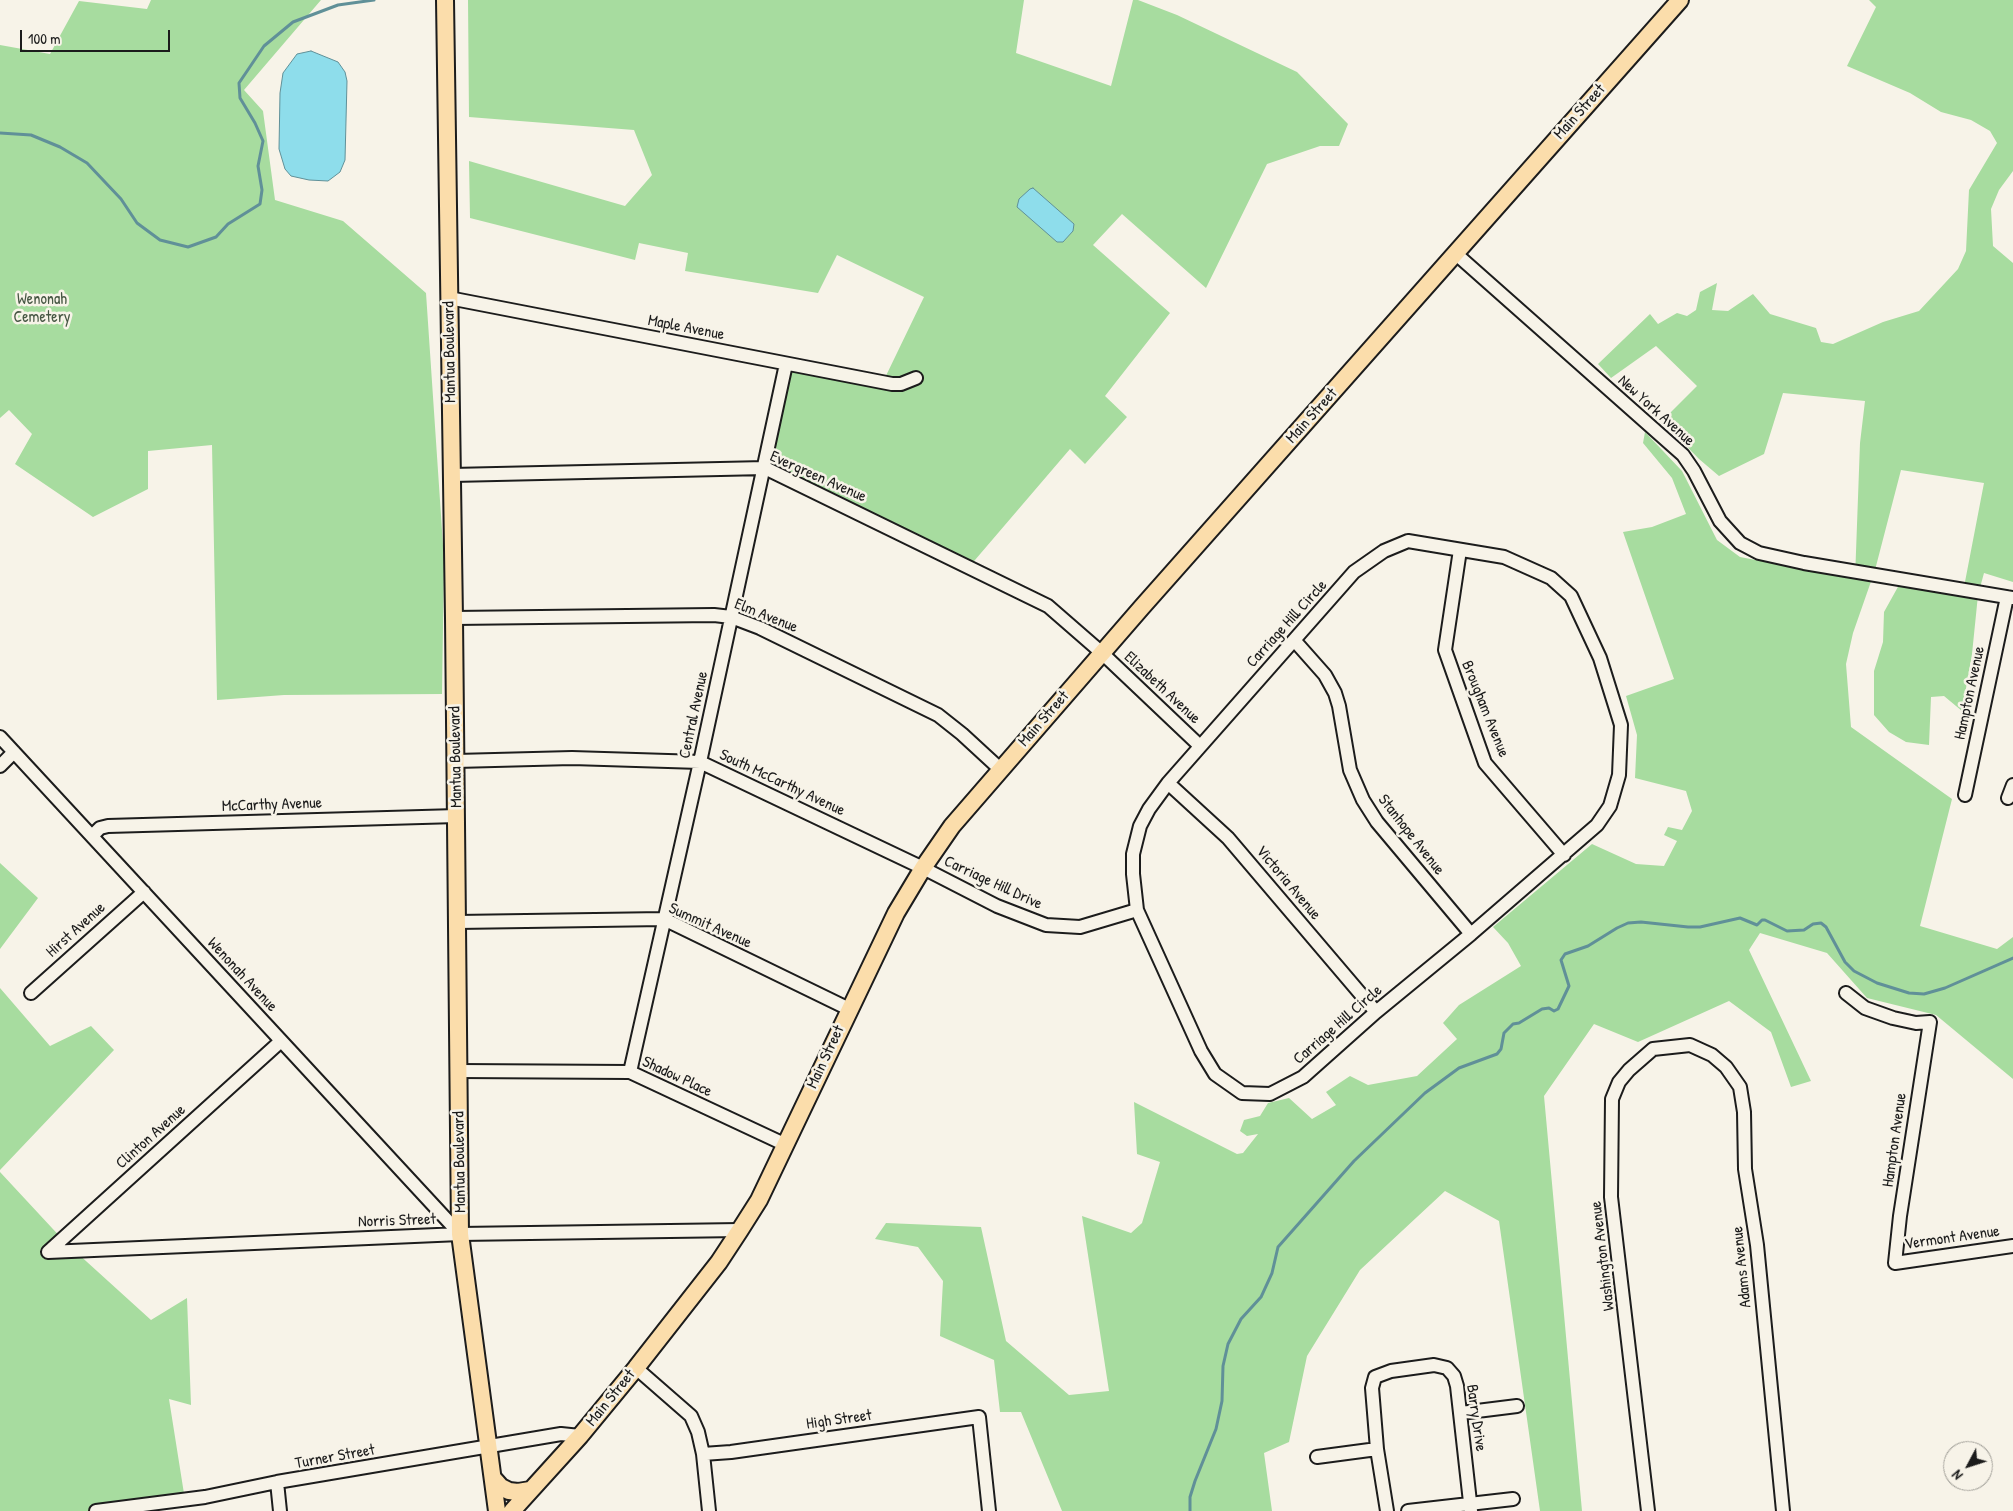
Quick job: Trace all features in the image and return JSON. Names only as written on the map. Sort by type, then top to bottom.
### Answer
[{"type":"main road","name":"Main Street","points":[[512,1511],[580,1436],[636,1368],[719,1262],[740,1230],[759,1200],[784,1144],[896,913],[923,868],[952,826],[1102,653],[1680,0]]},
{"type":"main road","name":"Mantua Boulevard","points":[[444,1],[454,618],[463,760],[456,816],[460,1234],[497,1511]]},
{"type":"main road","points":[[493,1478],[501,1487],[509,1491],[530,1490]]},
{"type":"street","name":"New York Avenue","points":[[1455,253],[1683,455],[1694,471],[1720,521],[1740,543],[1759,553],[1804,563],[2010,598]]},
{"type":"street","name":"Maple Avenue","points":[[450,298],[892,384],[901,384],[916,378]]},
{"type":"street","name":"Central Avenue","points":[[630,1072],[765,468],[786,364]]},
{"type":"street","name":"Evergreen Avenue","points":[[452,475],[765,468],[1034,598],[1055,612],[1102,653]]},
{"type":"street","name":"Carriage Hill Circle","points":[[1408,541],[1460,550],[1504,557],[1551,578],[1571,596],[1600,658],[1621,725],[1619,775],[1610,806],[1597,825],[1564,855],[1376,1012],[1303,1078],[1270,1094],[1242,1093],[1215,1074],[1201,1051],[1137,910],[1133,854],[1140,826],[1149,809],[1168,782],[1354,572],[1384,551],[1408,541]]},
{"type":"street","name":"Brougham Avenue","points":[[1460,550],[1445,650],[1485,763],[1564,855]]},
{"type":"street","name":"Hampton Avenue","points":[[1964,795],[2010,598]]},
{"type":"street","name":"Elm Avenue","points":[[454,618],[714,615],[731,618],[760,628],[938,715],[1000,769]]},
{"type":"street","name":"Stanhope Avenue","points":[[1294,640],[1325,675],[1335,693],[1350,770],[1363,800],[1377,822],[1471,934]]},
{"type":"street","name":"Elizabeth Avenue","points":[[1102,653],[1200,746]]},
{"type":"street","name":"Wenonah Avenue","points":[[0,737],[460,1234]]},
{"type":"street","points":[[0,766],[14,752]]},
{"type":"street","name":"South McCarthy Avenue","points":[[463,760],[572,758],[700,762],[923,868]]},
{"type":"street","name":"Victoria Avenue","points":[[1168,782],[1228,838],[1376,1012]]},
{"type":"street","points":[[2008,798],[2013,785]]},
{"type":"street","name":"McCarthy Avenue","points":[[92,836],[100,828],[108,826],[456,816]]},
{"type":"street","name":"Carriage Hill Drive","points":[[923,868],[996,906],[1046,925],[1080,926],[1137,910]]},
{"type":"street","name":"Hirst Avenue","points":[[31,993],[144,892]]},
{"type":"street","name":"Summit Avenue","points":[[457,922],[664,919],[849,1009]]},
{"type":"street","name":"Hampton Avenue","points":[[1846,993],[1865,1008],[1894,1018],[1916,1022],[1930,1022],[1900,1216],[1895,1262]]},
{"type":"street","name":"Clinton Avenue","points":[[56,1251],[48,1252],[281,1041]]},
{"type":"street","name":"Washington Avenue","points":[[1648,1511],[1611,1197],[1612,1099],[1619,1082],[1628,1070],[1653,1049],[1690,1045]]},
{"type":"street","name":"Adams Avenue","points":[[1690,1045],[1712,1055],[1726,1067],[1740,1087],[1744,1112],[1745,1169],[1757,1245],[1783,1511]]},
{"type":"street","name":"Shadow Place","points":[[459,1071],[630,1072],[784,1144]]},
{"type":"street","name":"Norris Street","points":[[56,1251],[460,1234],[740,1230]]},
{"type":"street","name":"Vermont Avenue","points":[[1895,1262],[2013,1246]]},
{"type":"street","name":"Barry Drive","points":[[1387,1511],[1377,1449],[1372,1388],[1375,1377],[1381,1373],[1434,1366],[1447,1368],[1454,1376],[1461,1413],[1470,1507]]},
{"type":"street","points":[[636,1368],[691,1416],[698,1432],[703,1454],[709,1511]]},
{"type":"street","points":[[1461,1413],[1517,1406]]},
{"type":"street","name":"High Street","points":[[703,1454],[731,1452],[979,1417],[989,1511]]},
{"type":"street","name":"Turner Street","points":[[96,1511],[133,1509],[204,1498],[277,1482],[561,1434],[580,1436]]},
{"type":"street","points":[[1317,1457],[1377,1449]]},
{"type":"street","points":[[277,1482],[280,1511]]},
{"type":"street","points":[[1408,1511],[1470,1507],[1513,1499]]},
{"type":"green space","name":"Wenonah Cemetery","points":[[151,0],[321,0],[244,90],[263,111],[275,200],[343,221],[426,293],[444,560],[442,694],[284,695],[217,700],[212,445],[148,451],[148,489],[93,517],[15,464],[32,434],[9,410],[0,418],[0,45],[50,54],[79,1],[147,9]]},
{"type":"green space","points":[[468,0],[1024,0],[1016,53],[1111,86],[1133,0],[1138,0],[1177,15],[1297,72],[1348,124],[1339,146],[1320,146],[1267,164],[1206,288],[1122,214],[1093,245],[1170,313],[1105,396],[1127,417],[1085,464],[1070,449],[969,567],[761,472],[786,368],[882,384],[924,297],[837,255],[818,293],[685,271],[688,253],[639,243],[635,260],[470,218],[469,161],[625,206],[652,175],[634,130],[469,117]]},
{"type":"green space","points":[[1869,0],[2013,0],[2013,171],[1999,190],[1991,209],[1993,246],[2013,263],[2013,582],[1984,573],[1978,595],[1972,654],[1962,711],[1944,696],[1931,697],[1929,745],[1906,742],[1889,732],[1874,715],[1874,671],[1883,642],[1884,612],[1904,576],[1964,587],[1984,483],[1901,470],[1875,570],[1853,633],[1846,664],[1851,727],[1952,799],[1920,926],[1997,949],[2013,937],[2013,1079],[1936,1015],[1867,998],[1827,953],[1760,933],[1749,950],[1811,1081],[1791,1087],[1771,1032],[1729,1001],[1638,1042],[1594,1024],[1544,1096],[1582,1511],[1540,1511],[1499,1221],[1445,1191],[1360,1270],[1307,1356],[1289,1442],[1264,1453],[1272,1511],[1062,1511],[1021,1412],[1000,1412],[994,1360],[940,1336],[943,1281],[918,1247],[875,1239],[886,1223],[981,1227],[1006,1341],[1069,1395],[1109,1391],[1082,1216],[1131,1233],[1142,1223],[1160,1162],[1137,1154],[1134,1102],[1237,1154],[1243,1153],[1258,1134],[1247,1136],[1240,1131],[1244,1120],[1260,1116],[1268,1103],[1289,1098],[1312,1119],[1336,1105],[1326,1092],[1350,1076],[1368,1085],[1417,1076],[1457,1039],[1443,1023],[1459,1005],[1521,966],[1508,943],[1493,927],[1592,844],[1636,864],[1664,866],[1677,841],[1664,835],[1668,827],[1682,830],[1692,811],[1686,791],[1635,778],[1637,735],[1626,696],[1674,679],[1623,532],[1652,527],[1686,514],[1672,478],[1643,443],[1645,432],[1682,471],[1717,540],[1740,557],[1855,579],[1860,443],[1865,401],[1783,393],[1764,454],[1719,476],[1699,459],[1662,421],[1697,386],[1656,346],[1611,378],[1598,364],[1650,314],[1658,324],[1677,313],[1687,316],[1696,310],[1700,292],[1717,283],[1712,310],[1728,311],[1753,294],[1770,314],[1816,328],[1821,342],[1833,344],[1883,322],[1919,311],[1958,269],[1966,251],[1969,190],[1997,143],[1990,131],[1971,120],[1941,112],[1910,93],[1847,66],[1876,7]]},
{"type":"green space","points":[[0,863],[38,898],[0,949]]},
{"type":"green space","points":[[0,988],[50,1046],[91,1026],[114,1050],[0,1170]]},
{"type":"green space","points":[[0,1172],[65,1242],[151,1320],[187,1298],[191,1405],[169,1399],[185,1500],[115,1511],[0,1511]]},
{"type":"water","points":[[311,51],[338,62],[345,72],[347,81],[345,160],[340,172],[328,181],[309,180],[291,176],[285,169],[279,149],[280,93],[283,73],[297,54]]},
{"type":"water","points":[[1033,188],[1074,224],[1073,231],[1063,242],[1057,242],[1017,207],[1019,199]]},
{"type":"waterway","points":[[0,133],[31,135],[60,147],[87,163],[121,199],[137,223],[160,240],[188,247],[216,237],[228,224],[260,204],[262,190],[258,166],[263,141],[240,98],[239,83],[264,46],[293,22],[338,5],[374,0]]},
{"type":"waterway","points":[[1190,1511],[1190,1497],[1195,1481],[1216,1429],[1222,1401],[1223,1366],[1228,1344],[1241,1319],[1261,1297],[1272,1273],[1278,1247],[1354,1161],[1425,1093],[1459,1068],[1497,1054],[1501,1049],[1504,1033],[1513,1024],[1519,1023],[1542,1009],[1549,1008],[1554,1011],[1558,1009],[1569,986],[1561,960],[1565,954],[1588,946],[1628,923],[1641,922],[1700,927],[1740,918],[1757,925],[1762,920],[1765,920],[1787,931],[1804,930],[1813,924],[1821,923],[1826,927],[1845,962],[1854,971],[1877,983],[1909,993],[1924,994],[1945,988],[2013,958]]}]
